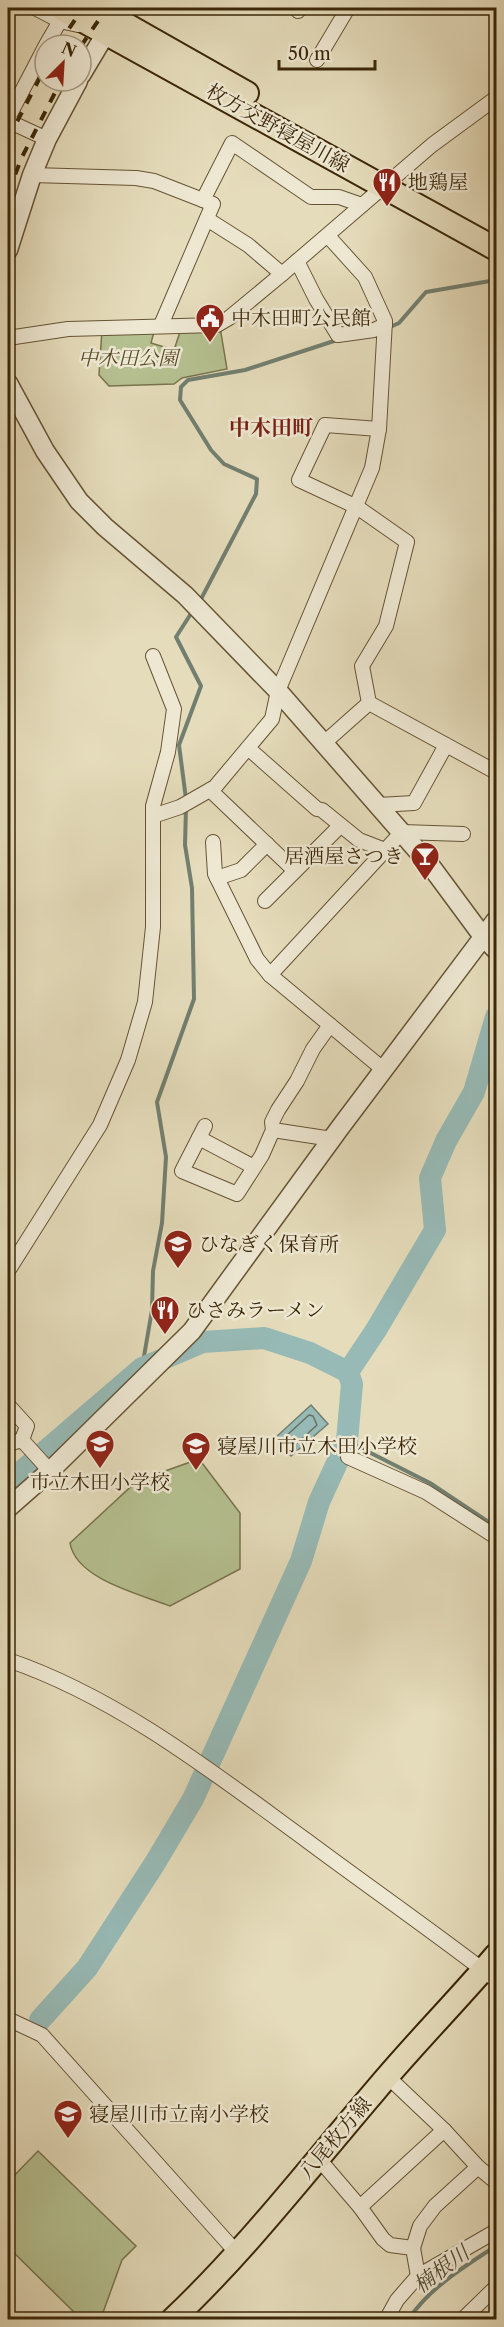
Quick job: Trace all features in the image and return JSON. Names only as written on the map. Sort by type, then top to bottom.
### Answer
[{"type":"main road","name":"枚方交野寝屋川線","points":[[60,14],[110,16],[389,182],[496,249]]},
{"type":"main road","name":"枚方交野寝屋川線","points":[[389,182],[496,234]]},
{"type":"main road","name":"八尾枚方線","points":[[172,2319],[237,2253],[387,2076],[492,1968]]},
{"type":"street","points":[[35,8],[60,14],[52,33]]},
{"type":"street","points":[[317,60],[348,8]]},
{"type":"street","points":[[93,51],[110,16]]},
{"type":"street","points":[[33,70],[8,115],[48,140]]},
{"type":"street","points":[[8,250],[32,175],[72,93]]},
{"type":"street","points":[[8,338],[68,329],[217,325],[229,318],[328,236],[432,145],[496,98]]},
{"type":"street","points":[[203,200],[232,143],[311,197],[339,196],[362,205]]},
{"type":"street","points":[[32,175],[136,178],[154,181],[213,204],[161,325]]},
{"type":"street","points":[[207,219],[248,245],[282,274]]},
{"type":"street","points":[[153,816],[186,803],[215,787],[272,719],[278,691],[372,468],[379,429],[385,321],[365,277],[328,236]]},
{"type":"street","points":[[297,261],[316,299],[338,334],[384,328]]},
{"type":"street","points":[[8,384],[45,451],[79,501],[105,527],[196,607],[278,691],[430,865],[490,944]]},
{"type":"street","points":[[369,704],[362,666],[386,626],[407,542],[357,507],[299,480],[325,425],[379,429]]},
{"type":"street","points":[[8,1271],[100,1125],[128,1060],[145,1002],[153,927],[153,806],[168,752],[174,709],[153,656]]},
{"type":"street","points":[[324,743],[369,704]]},
{"type":"street","points":[[369,704],[494,771]]},
{"type":"street","points":[[378,805],[414,803],[446,745]]},
{"type":"street","points":[[248,748],[317,809],[322,810],[359,840],[385,850]]},
{"type":"street","points":[[210,790],[295,871]]},
{"type":"street","points":[[265,902],[340,826]]},
{"type":"street","points":[[270,975],[402,832],[463,834]]},
{"type":"street","points":[[213,842],[217,878],[256,959],[270,975],[384,1070]]},
{"type":"street","points":[[217,878],[241,870],[267,844]]},
{"type":"street","points":[[8,1508],[50,1471],[192,1331],[384,1070],[490,944],[496,920]]},
{"type":"street","points":[[254,1167],[202,1132],[182,1171],[237,1194],[254,1167],[273,1130],[272,1122],[278,1110],[297,1081],[313,1049],[330,1025]]},
{"type":"street","points":[[273,1130],[332,1139]]},
{"type":"street","points":[[8,1405],[27,1426],[22,1440]]},
{"type":"street","points":[[22,1440],[50,1471]]},
{"type":"street","points":[[8,1444],[22,1440]]},
{"type":"street","points":[[348,1457],[426,1492],[496,1537]]},
{"type":"street","points":[[8,1660],[78,1689],[207,1769],[492,1968]]},
{"type":"street","points":[[8,2019],[42,2035],[237,2253]]},
{"type":"street","points":[[387,2076],[496,2182]]},
{"type":"street","points":[[360,2207],[444,2130]]},
{"type":"street","points":[[318,2158],[390,2245],[413,2248]]},
{"type":"street","points":[[418,2276],[413,2248],[420,2226],[435,2206],[478,2167]]},
{"type":"street","points":[[386,2319],[397,2300],[418,2276],[496,2231]]},
{"type":"street","points":[[462,2319],[496,2287]]},
{"type":"green space","name":"中木田公園","points":[[220,327],[227,369],[182,378],[174,384],[109,386],[99,375],[102,330],[155,328],[151,343],[174,350],[181,329]]},
{"type":"green space","points":[[199,1459],[240,1513],[240,1569],[170,1606],[111,1584],[96,1576],[75,1556],[70,1543],[137,1481]]},
{"type":"green space","points":[[38,2151],[136,2246],[122,2260],[101,2318],[81,2319],[8,2247],[8,2182]]},
{"type":"water","points":[[311,1405],[328,1424],[291,1456],[275,1438]]},
{"type":"waterway","points":[[388,328],[399,323],[426,292],[496,280]]},
{"type":"waterway","points":[[200,601],[256,494],[257,479],[224,464],[211,450],[180,400],[181,387],[188,380],[245,370],[337,340]]},
{"type":"waterway","points":[[186,799],[179,745],[201,686],[176,637],[192,612]]},
{"type":"waterway","points":[[142,1368],[152,1310],[153,1271],[162,1223],[166,1157],[157,1102],[194,999],[192,888],[185,845],[186,807]]},
{"type":"waterway","points":[[40,2020],[87,1968],[155,1863],[193,1799],[301,1561],[319,1502],[347,1441],[352,1384],[348,1372],[376,1330],[435,1230],[430,1178],[446,1141],[474,1092],[496,1017]]},
{"type":"waterway","points":[[8,1483],[142,1368],[203,1342],[264,1338],[310,1353],[348,1372]]},
{"type":"waterway","points":[[347,1441],[430,1483],[496,1527]]},
{"type":"waterway","name":"楠根川","points":[[408,2320],[437,2288],[496,2246]]},
{"type":"railway","points":[[66,33],[83,8]]},
{"type":"railway","points":[[90,33],[107,8]]},
{"type":"railway","points":[[8,139],[33,91]]},
{"type":"railway","points":[[8,193],[22,157],[55,93]]},
{"type":"place","name":"地鶏屋","points":[[387,208]]},
{"type":"place","name":"中木田町公民館","points":[[210,344]]},
{"type":"place","name":"居酒屋さつき","points":[[425,882]]},
{"type":"place","name":"ひなぎく保育所","points":[[178,1270]]},
{"type":"place","name":"ひさみラーメン","points":[[165,1336]]},
{"type":"place","name":"市立木田小学校","points":[[100,1470]]},
{"type":"place","name":"寝屋川市立木田小学校","points":[[196,1472]]},
{"type":"place","name":"寝屋川市立南小学校","points":[[68,2140]]},
{"type":"district","name":"中木田町","points":[[271,427]]}]
